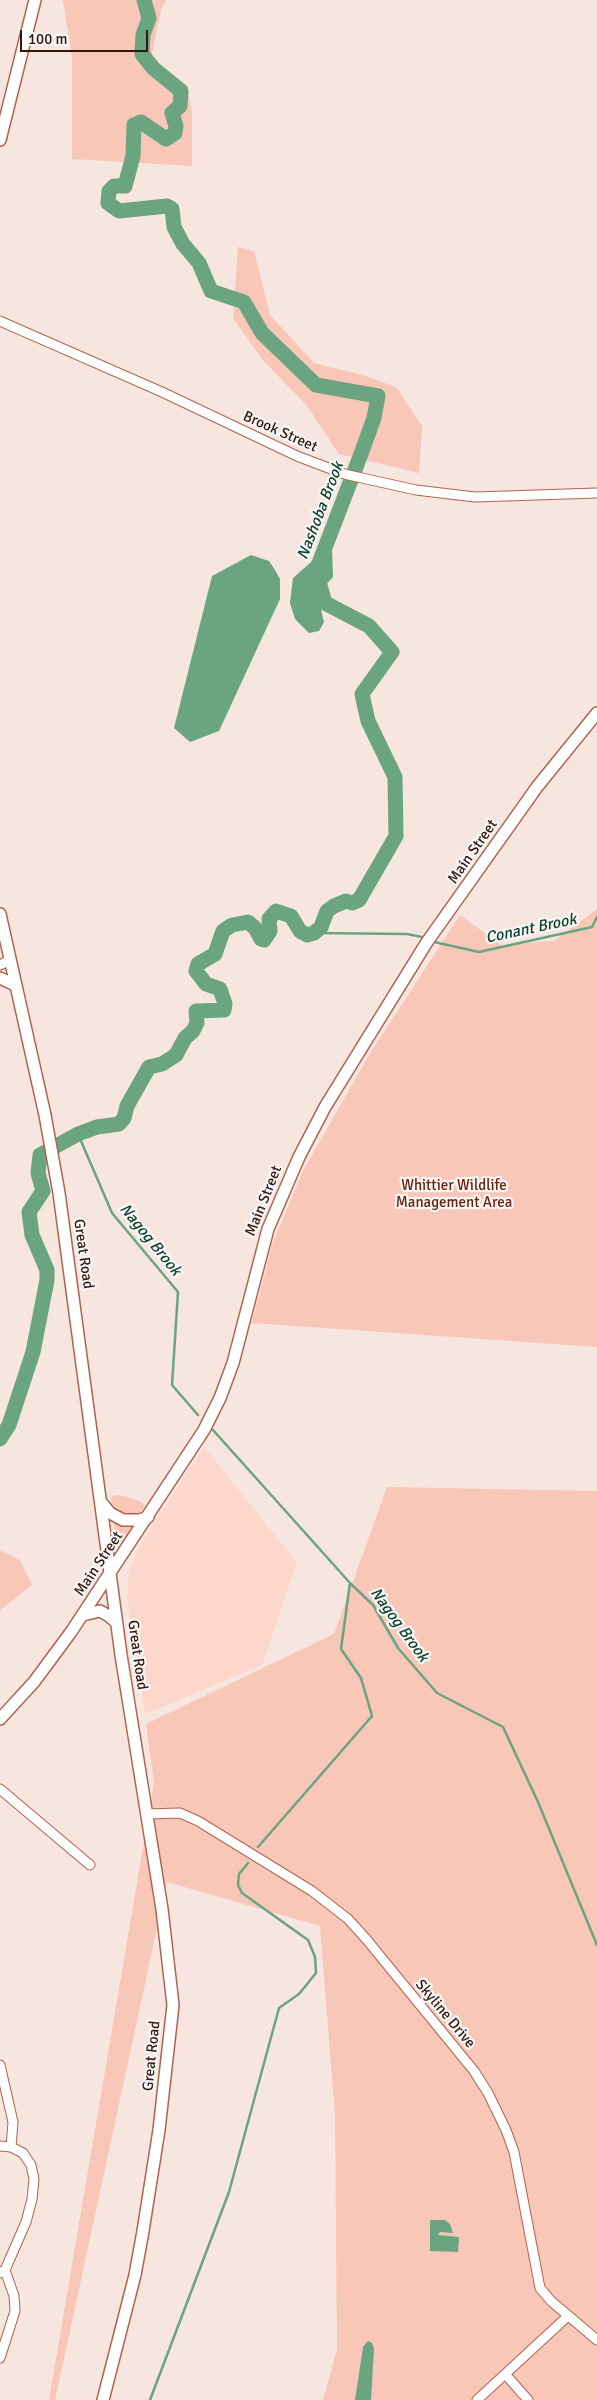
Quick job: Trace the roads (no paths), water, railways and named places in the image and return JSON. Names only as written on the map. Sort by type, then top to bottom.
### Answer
[{"type":"main road","points":[[0,140],[35,0]]},
{"type":"main road","name":"Main Street","points":[[0,1719],[43,1671],[83,1615],[194,1447],[220,1398],[233,1363],[268,1229],[299,1157],[325,1107],[428,942],[537,787],[597,712]]},
{"type":"main road","name":"Great Road","points":[[0,914],[5,963],[15,985],[53,1156],[117,1623],[162,1909],[173,2005],[159,2130],[143,2231],[135,2275],[103,2400]]},
{"type":"main road","points":[[0,978],[15,985]]},
{"type":"main road","points":[[101,1502],[114,1516],[124,1521],[140,1520],[148,1517]]},
{"type":"main road","points":[[83,1615],[100,1612],[117,1623]]},
{"type":"street","name":"Brook Street","points":[[0,320],[153,388],[297,456],[361,479],[416,490],[475,497],[597,494]]},
{"type":"street","points":[[0,1789],[90,1865]]},
{"type":"street","name":"Skyline Drive","points":[[146,1814],[180,1813],[198,1820],[306,1887],[348,1919],[368,1940],[474,2071],[497,2110],[514,2152],[540,2288],[568,2316],[597,2340]]},
{"type":"street","points":[[0,2065],[13,2122],[11,2147]]},
{"type":"street","points":[[0,2146],[11,2147],[23,2153],[33,2170],[34,2184],[26,2222],[3,2272],[13,2289],[15,2311],[0,2358]]},
{"type":"street","points":[[477,2400],[568,2316]]},
{"type":"street","points":[[506,2375],[528,2400]]},
{"type":"waterway","name":"Nashoba Brook","points":[[0,1439],[9,1425],[33,1352],[47,1280],[47,1270],[32,1235],[29,1212],[43,1191],[38,1173],[40,1155],[78,1134],[97,1127],[119,1124],[124,1118],[127,1106],[149,1067],[162,1064],[176,1055],[185,1038],[193,1031],[197,1023],[196,1011],[224,1010],[225,1004],[220,989],[206,984],[196,971],[198,964],[215,954],[223,931],[232,925],[248,922],[255,928],[261,939],[264,940],[270,931],[269,919],[276,911],[291,916],[300,931],[307,935],[314,933],[321,927],[327,911],[346,901],[352,903],[359,900],[396,836],[395,777],[368,721],[362,694],[392,652],[369,626],[325,603],[316,571],[374,418],[378,396],[316,385],[262,333],[244,302],[211,291],[199,263],[183,244],[174,227],[172,209],[167,206],[119,211],[108,203],[109,191],[114,186],[125,186],[133,156],[134,125],[141,122],[166,139],[175,133],[176,126],[172,113],[180,106],[181,91],[153,68],[142,54],[143,35],[149,18],[144,0]]},
{"type":"waterway","name":"Conant Brook","points":[[434,942],[479,952],[592,927],[597,917]]},
{"type":"waterway","name":"Conant Brook","points":[[314,933],[407,934],[422,937]]},
{"type":"waterway","name":"Nagog Brook","points":[[78,1134],[112,1213],[178,1292],[172,1385],[198,1415]]},
{"type":"waterway","name":"Nagog Brook","points":[[213,1430],[350,1583],[373,1605],[398,1648],[437,1693],[503,1727],[538,1802],[597,1945]]},
{"type":"waterway","points":[[258,1847],[372,1716],[361,1678],[341,1649],[350,1583]]},
{"type":"waterway","points":[[150,2400],[229,2192],[279,2008],[299,1994],[316,1973],[315,1957],[308,1940],[242,1893],[238,1885],[239,1874],[248,1863]]},
{"type":"park label","name":"Whittier Wildlife Management Area","points":[[454,1194]]}]
